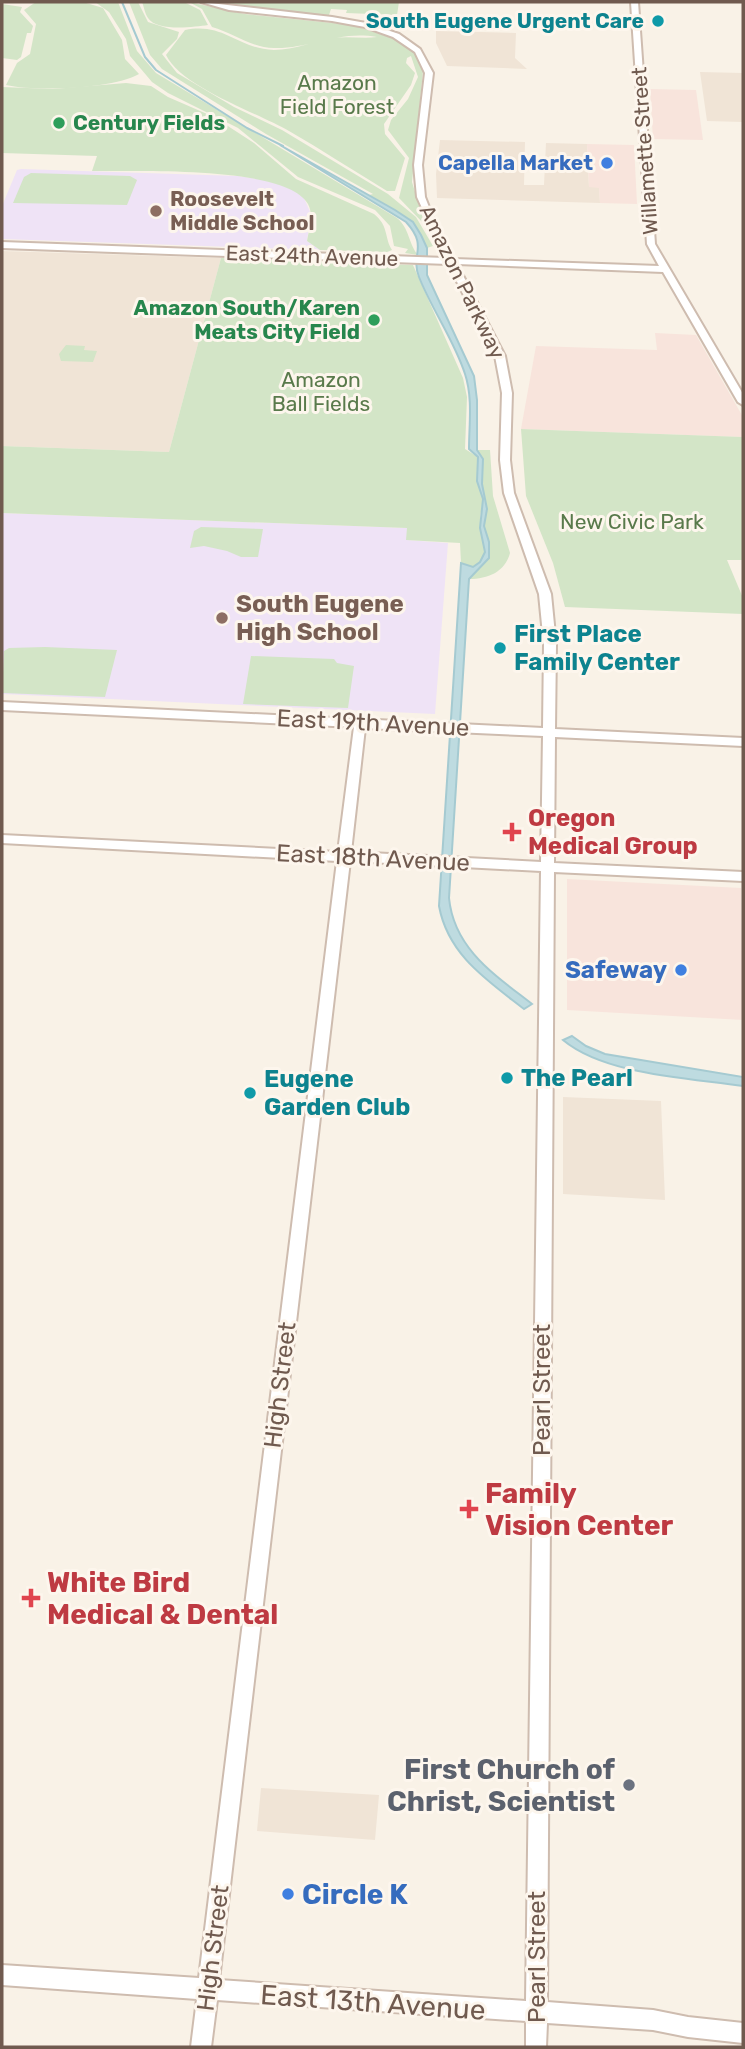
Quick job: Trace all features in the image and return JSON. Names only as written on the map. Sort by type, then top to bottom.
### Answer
[{"type":"main road","name":"Amazon Parkway","points":[[205,2],[247,12],[359,24],[400,38],[420,53],[429,74],[418,180],[425,211],[492,339],[504,372],[507,393],[505,460],[509,493],[540,576],[549,621],[547,732]]},
{"type":"main road","name":"Willamette Street","points":[[635,2],[652,247],[743,402]]},
{"type":"main road","name":"East 24th Avenue","points":[[2,246],[664,269]]},
{"type":"main road","name":"East 19th Avenue","points":[[2,706],[743,742]]},
{"type":"main road","name":"High Street","points":[[201,2047],[360,723]]},
{"type":"main road","name":"Pearl Street","points":[[536,2047],[547,732]]},
{"type":"main road","name":"East 18th Avenue","points":[[2,839],[743,877]]},
{"type":"main road","name":"East 13th Avenue","points":[[2,1976],[653,2020],[743,2033]]},
{"type":"shaded area","points":[[436,31],[516,33],[515,58],[527,69],[447,66],[436,43]]},
{"type":"shaded area","points":[[700,72],[743,73],[743,122],[707,121]]},
{"type":"shaded area","points":[[650,89],[696,90],[703,140],[653,139]]},
{"type":"shaded area","points":[[440,140],[525,142],[524,185],[544,185],[546,143],[587,144],[589,187],[599,187],[600,203],[437,198],[436,174]]},
{"type":"shaded area","points":[[587,144],[634,145],[637,204],[600,203],[599,188],[589,187]]},
{"type":"shaded area","name":"Roosevelt Middle School","points":[[17,170],[238,176],[272,181],[292,189],[304,198],[311,214],[307,241],[320,250],[2,239],[2,206]]},
{"type":"shaded area","points":[[2,251],[221,258],[169,452],[2,446]]},
{"type":"shaded area","points":[[655,333],[696,335],[743,417],[743,437],[521,429],[536,346],[657,350]]},
{"type":"shaded area","name":"South Eugene High School","points":[[2,513],[407,528],[407,540],[448,543],[435,714],[2,694]]},
{"type":"shaded area","points":[[567,879],[741,888],[743,1020],[567,1010]]},
{"type":"shaded area","points":[[563,1097],[661,1101],[665,1200],[563,1194]]},
{"type":"shaded area","points":[[261,1788],[379,1795],[375,1840],[257,1831]]},
{"type":"green space","points":[[36,2],[83,2],[103,8],[122,40],[125,59],[139,74],[111,83],[74,88],[6,85],[17,63],[30,54],[36,24],[24,10]]},
{"type":"green space","points":[[95,2],[118,2],[137,51],[156,73],[397,218],[418,255],[405,253],[408,249],[394,246],[390,226],[375,210],[298,177],[238,128],[168,93],[152,82],[130,56],[126,39],[109,12]]},
{"type":"green space","points":[[129,2],[138,2],[148,22],[179,32],[177,39],[162,54],[177,73],[234,107],[282,130],[388,194],[416,217],[433,246],[427,248],[413,222],[369,195],[373,194],[266,134],[162,69],[150,55]]},
{"type":"green space","points":[[142,2],[184,2],[200,10],[208,25],[176,28],[159,25],[148,18]]},
{"type":"green space","name":"Amazon Field Forest","points":[[189,2],[245,14],[352,25],[392,38],[415,53],[423,71],[412,182],[425,225],[399,198],[409,158],[388,130],[391,120],[408,99],[418,77],[411,56],[406,63],[415,73],[411,85],[384,124],[385,134],[405,158],[395,191],[387,191],[289,131],[203,88],[174,67],[166,55],[185,30],[210,30],[261,49],[289,49],[309,44],[274,48],[250,43],[212,27],[202,9]],"holes":[[[350,36],[377,37],[336,38]]]},
{"type":"green space","points":[[216,2],[399,2],[397,15],[346,13],[347,10],[331,9],[329,15],[269,12]]},
{"type":"green space","points":[[2,4],[22,7],[20,12],[33,26],[31,33],[27,33],[21,57],[17,60],[2,58]]},
{"type":"green space","points":[[126,83],[151,86],[168,97],[214,117],[254,143],[296,179],[374,214],[384,227],[392,250],[320,250],[307,241],[311,217],[308,204],[294,191],[271,183],[208,173],[92,171],[97,156],[2,153],[2,87],[53,89]]},
{"type":"green space","points":[[31,173],[130,176],[137,180],[127,205],[13,203],[24,177]]},
{"type":"green space","name":"Amazon Ball Fields","points":[[221,258],[413,265],[463,378],[467,397],[465,449],[478,457],[477,481],[483,499],[480,518],[485,552],[480,562],[473,567],[461,563],[460,543],[406,540],[407,528],[2,513],[2,446],[169,452]]},
{"type":"green space","points":[[66,345],[85,346],[84,350],[97,351],[93,362],[61,361],[59,354]]},
{"type":"green space","name":"New Civic Park","points":[[521,429],[743,437],[743,560],[727,560],[743,598],[743,614],[565,607],[553,563],[526,496]]},
{"type":"green space","points":[[477,450],[490,450],[493,496],[510,553],[500,570],[483,578],[469,579],[480,568],[489,542],[484,526],[487,509],[482,484],[483,459]]},
{"type":"green space","points":[[201,527],[263,529],[258,557],[241,557],[204,546],[190,548],[194,531]]},
{"type":"green space","points":[[9,648],[117,650],[105,697],[2,693],[4,651]]},
{"type":"green space","points":[[251,656],[334,659],[337,663],[354,666],[348,708],[243,704]]},
{"type":"water","points":[[280,145],[413,222],[427,248],[427,275],[474,376],[477,450],[483,459],[482,484],[487,509],[484,526],[489,542],[489,558],[469,579],[449,898],[452,916],[468,946],[491,971],[532,1004],[524,1009],[483,977],[460,952],[451,939],[439,906],[461,563],[473,567],[480,562],[485,552],[480,528],[483,499],[477,481],[478,457],[469,449],[470,402],[465,374],[419,277],[416,262],[418,244],[406,222]]},
{"type":"water","points":[[572,1036],[605,1054],[743,1077],[743,1086],[624,1068],[581,1052],[563,1040]]},
{"type":"waterway","points":[[122,2],[145,57],[156,70],[247,128],[283,146]]},
{"type":"place","name":"South Eugene Urgent Care","points":[[658,21]]},
{"type":"place","name":"Century Fields","points":[[59,123]]},
{"type":"place","name":"Capella Market","points":[[607,163]]},
{"type":"place","name":"Roosevelt Middle School","points":[[156,211]]},
{"type":"place","name":"Amazon South/Karen Meats City Field","points":[[374,320]]},
{"type":"place","name":"South Eugene High School","points":[[222,618]]},
{"type":"place","name":"First Place Family Center","points":[[500,648]]},
{"type":"place","name":"Oregon Medical Group","points":[[512,832]]},
{"type":"place","name":"Safeway","points":[[681,970]]},
{"type":"place","name":"The Pearl","points":[[507,1078]]},
{"type":"place","name":"Eugene Garden Club","points":[[250,1093]]},
{"type":"place","name":"Family Vision Center","points":[[469,1509]]},
{"type":"place","name":"White Bird Medical & Dental","points":[[31,1598]]},
{"type":"place","name":"First Church of Christ, Scientist","points":[[629,1785]]},
{"type":"place","name":"Circle K","points":[[288,1894]]}]
